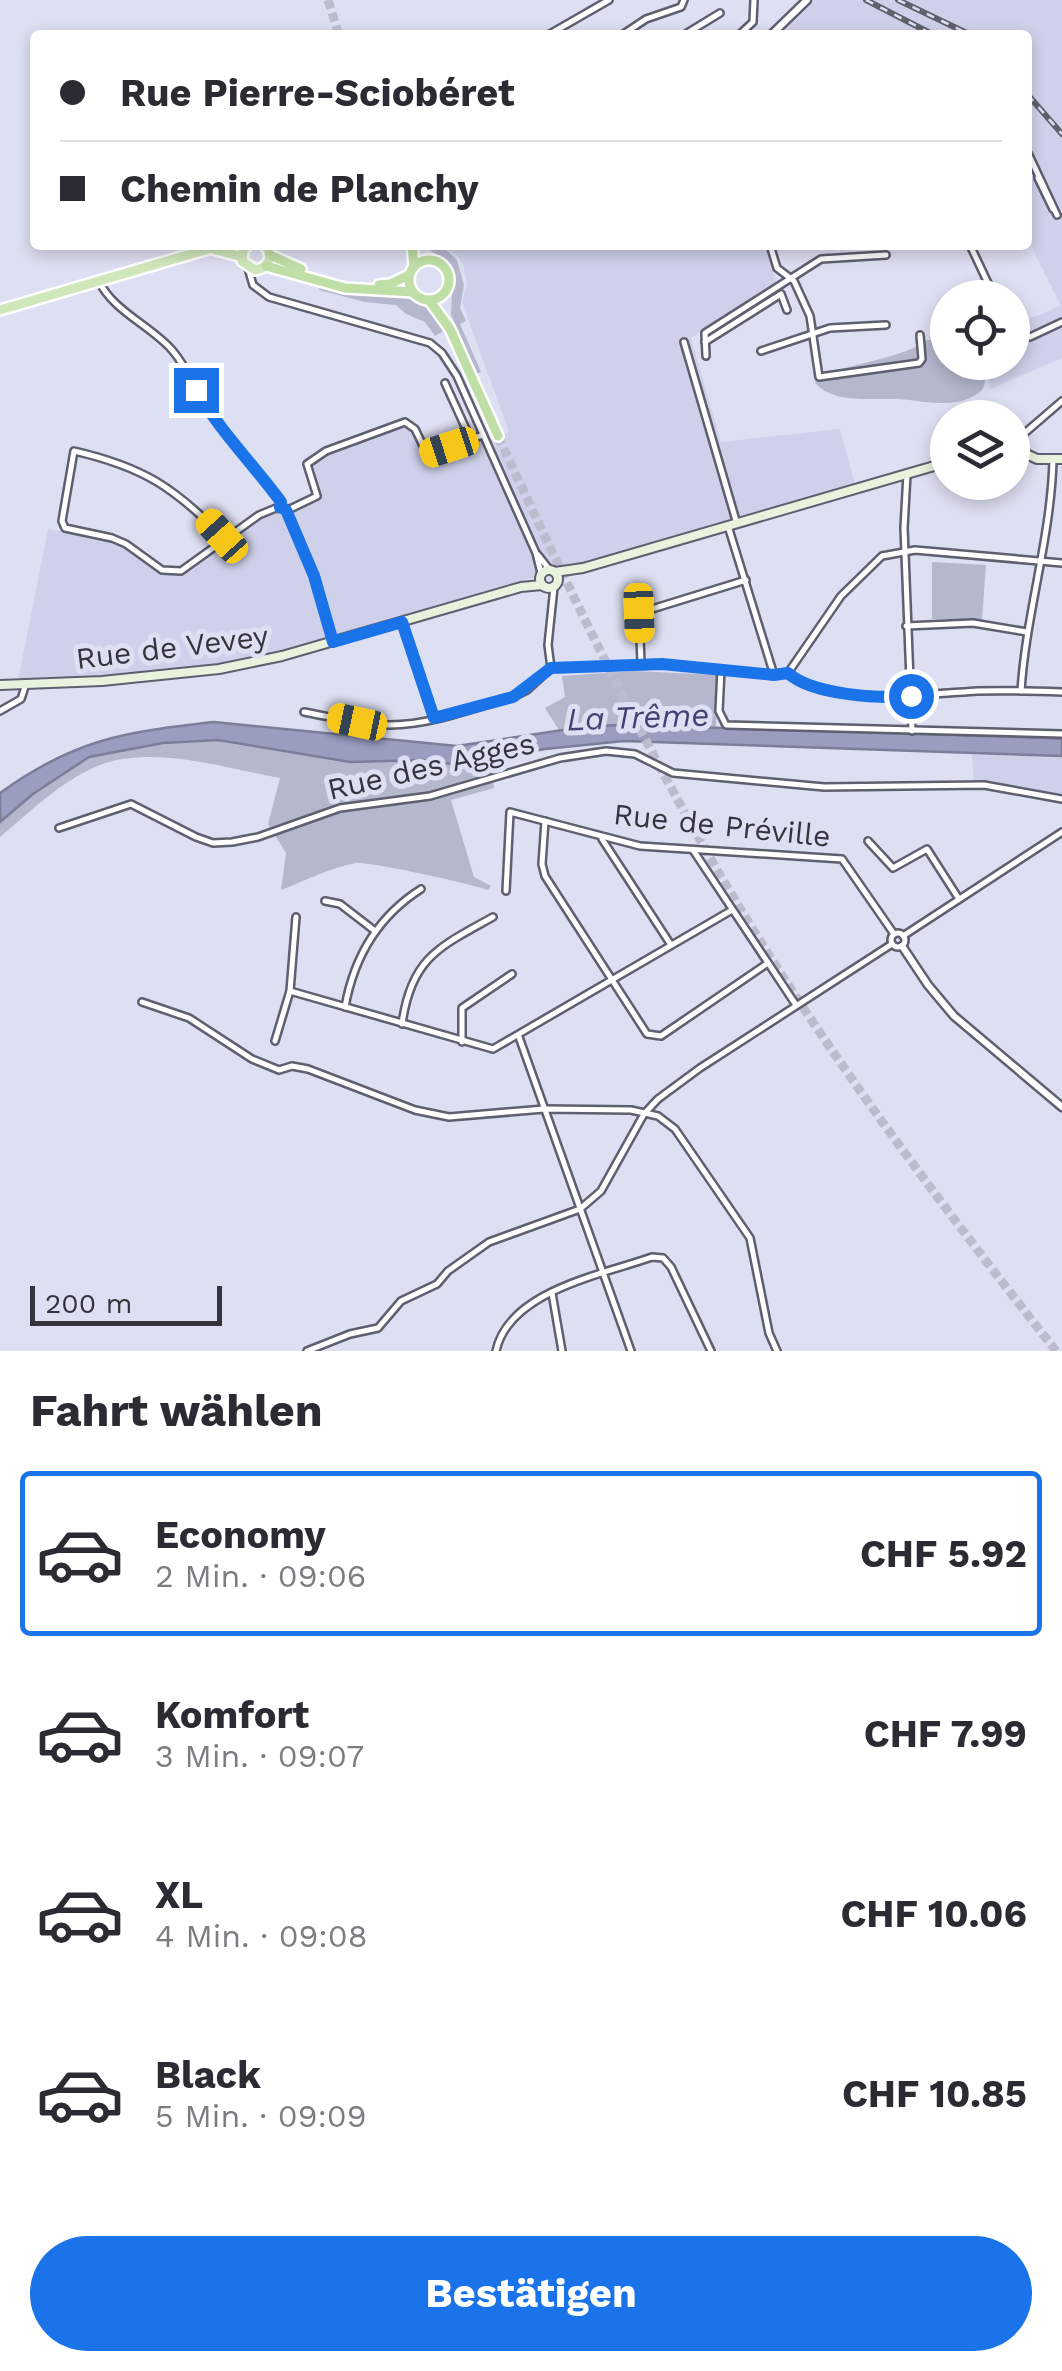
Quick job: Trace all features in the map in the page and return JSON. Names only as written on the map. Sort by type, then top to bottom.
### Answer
[{"type":"highway","points":[[272,250],[316,274],[356,284],[390,284],[429,260]]},
{"type":"highway","points":[[413,292],[414,250]]},
{"type":"highway","points":[[419,250],[448,272],[449,283],[443,294],[428,300]]},
{"type":"highway","points":[[263,268],[339,287],[413,292],[428,300],[450,329]]},
{"type":"highway","points":[[443,294],[450,329],[498,436]]},
{"type":"main road","points":[[0,310],[203,250]]},
{"type":"main road","points":[[217,250],[242,257]]},
{"type":"main road","points":[[244,250],[242,257],[248,268],[263,268],[268,250]]},
{"type":"main road","points":[[1030,457],[1057,459]]},
{"type":"main road","name":"Rue de Vevey","points":[[0,686],[26,687],[218,669],[333,642],[930,467]]},
{"type":"street","points":[[557,30],[610,0]]},
{"type":"street","points":[[630,30],[646,19],[681,7],[684,0]]},
{"type":"street","points":[[745,30],[754,22],[754,0]]},
{"type":"street","points":[[776,30],[807,0]]},
{"type":"street","points":[[692,30],[720,13]]},
{"type":"street","points":[[1032,162],[1050,204],[1057,214],[1038,175]]},
{"type":"street","points":[[772,250],[777,268],[790,277],[810,316],[818,374],[823,378],[919,363],[920,336]]},
{"type":"street","points":[[972,250],[987,280]]},
{"type":"street","points":[[724,324],[821,259],[886,256]]},
{"type":"street","points":[[248,268],[253,285],[281,302],[415,338],[434,346],[451,366],[548,578],[551,668]]},
{"type":"street","points":[[261,292],[263,268]]},
{"type":"street","points":[[99,281],[106,293],[154,332],[181,361],[207,409],[281,502],[314,576],[333,642]]},
{"type":"street","points":[[772,289],[777,296]]},
{"type":"street","points":[[706,356],[705,333],[781,294],[786,310]]},
{"type":"street","points":[[1030,337],[1062,322]]},
{"type":"street","points":[[761,351],[830,328],[886,325]]},
{"type":"street","points":[[684,342],[774,675]]},
{"type":"street","points":[[445,383],[471,440]]},
{"type":"street","points":[[1030,426],[1062,401]]},
{"type":"street","points":[[224,538],[172,489],[144,472],[74,451],[62,521],[65,528],[126,544],[162,570],[180,571],[259,515],[317,496],[308,471],[311,460],[377,430],[397,423],[411,424],[427,454],[483,435]]},
{"type":"street","points":[[1020,691],[1057,459]]},
{"type":"street","points":[[907,473],[904,551],[912,731]]},
{"type":"street","points":[[304,712],[390,725],[434,718],[513,697],[551,668],[641,663],[788,673],[841,596],[882,556],[904,551],[1062,563]]},
{"type":"street","points":[[641,663],[639,613],[746,580]]},
{"type":"street","points":[[402,622],[434,718]]},
{"type":"street","points":[[906,626],[973,623],[1027,632]]},
{"type":"street","points":[[721,670],[719,712],[726,724],[1062,734]]},
{"type":"street","points":[[788,673],[796,680],[852,694],[1062,692]]},
{"type":"street","points":[[0,711],[21,699],[26,687]]},
{"type":"street","name":"Rue des Agges","points":[[59,828],[131,804],[196,838],[212,843],[232,842],[340,808],[430,796],[589,752],[628,752],[673,773],[764,782],[824,787],[984,786],[1062,798]]},
{"type":"street","name":"Rue de Préville","points":[[506,890],[510,812],[640,846],[842,859],[894,934]]},
{"type":"street","points":[[545,821],[545,876],[647,1034],[661,1036],[768,964]]},
{"type":"street","points":[[892,944],[894,934],[903,936],[1062,832]]},
{"type":"street","points":[[600,836],[671,946]]},
{"type":"street","points":[[868,841],[893,868],[927,849],[960,899]]},
{"type":"street","points":[[692,849],[796,1005]]},
{"type":"street","points":[[344,1007],[350,978],[375,931],[398,906],[422,890]]},
{"type":"street","points":[[325,901],[340,904],[375,931]]},
{"type":"street","points":[[290,991],[493,1049],[732,910]]},
{"type":"street","points":[[402,1024],[407,993],[424,960],[493,916]]},
{"type":"street","points":[[275,1040],[290,991],[296,917]]},
{"type":"street","points":[[903,936],[902,946],[947,1008],[1062,1108]]},
{"type":"street","points":[[307,1351],[378,1328],[402,1302],[437,1284],[448,1271],[489,1242],[580,1209],[600,1191],[644,1114],[685,1079],[892,944],[902,946]]},
{"type":"street","points":[[462,1042],[462,1008],[512,974]]},
{"type":"street","points":[[142,1002],[189,1018],[252,1059],[279,1070],[292,1066],[308,1070],[416,1110],[449,1118],[544,1109],[631,1110],[658,1116],[675,1129],[744,1227],[755,1252],[776,1351]]},
{"type":"street","points":[[518,1037],[631,1351]]},
{"type":"street","points":[[496,1351],[504,1328],[531,1301],[652,1257],[663,1258],[671,1266],[711,1351]]},
{"type":"street","points":[[552,1292],[562,1351]]},
{"type":"shaded area","points":[[815,0],[1062,0],[1062,358],[1030,372],[1030,318],[1061,306],[1032,248],[1032,30],[786,30]]},
{"type":"shaded area","points":[[430,250],[446,250],[457,260],[464,285],[460,308],[466,321],[460,324],[481,372],[476,374],[451,314],[453,270]]},
{"type":"shaded area","points":[[448,250],[766,250],[776,282],[691,338],[721,442],[840,429],[855,484],[274,653],[193,668],[18,681],[48,529],[117,543],[156,572],[185,573],[250,524],[313,495],[306,464],[325,450],[401,421],[417,425],[429,450],[487,430],[491,439],[509,432],[462,302],[467,285],[457,255]]},
{"type":"shaded area","points":[[320,286],[409,299],[428,309],[445,330],[435,336],[425,322],[396,305],[365,302],[319,290]]},
{"type":"shaded area","points":[[930,340],[930,380],[985,380],[982,389],[964,400],[930,402],[853,398],[832,394],[815,383],[835,371]]},
{"type":"shaded area","points":[[990,380],[1011,380],[990,389]]},
{"type":"shaded area","points":[[932,562],[986,565],[982,619],[932,619]]},
{"type":"shaded area","points":[[635,671],[718,675],[716,728],[623,725],[559,730],[545,708],[565,697],[562,676]]},
{"type":"shaded area","points":[[214,722],[457,746],[589,726],[623,725],[1051,738],[1062,739],[1062,756],[624,741],[545,749],[460,765],[423,760],[350,762],[218,740],[163,743],[89,757],[33,794],[0,822],[0,793],[77,749],[127,735]]},
{"type":"shaded area","points":[[218,740],[350,762],[423,760],[460,765],[490,759],[494,788],[451,800],[474,877],[491,886],[488,890],[356,863],[281,890],[286,853],[268,824],[280,778],[163,757],[116,760],[95,767],[57,790],[0,837],[0,822],[33,794],[89,757],[163,743]]},
{"type":"shaded area","points":[[972,755],[1062,756],[1062,799],[974,784]]},
{"type":"tunnel","points":[[328,0],[337,30]]},
{"type":"tunnel","points":[[498,436],[629,709],[754,931],[878,1116],[1056,1351]]},
{"type":"railway","points":[[866,0],[924,30]]},
{"type":"railway","points":[[898,0],[961,30]]},
{"type":"railway","points":[[1032,100],[1062,134]]},
{"type":"route","points":[[196,390],[286,510],[314,576],[333,642],[402,622],[434,718],[513,697],[551,668],[641,663],[788,673],[796,680],[852,694],[911,696]]},
{"type":"water label","name":"La Trême","points":[[638,717]]}]
